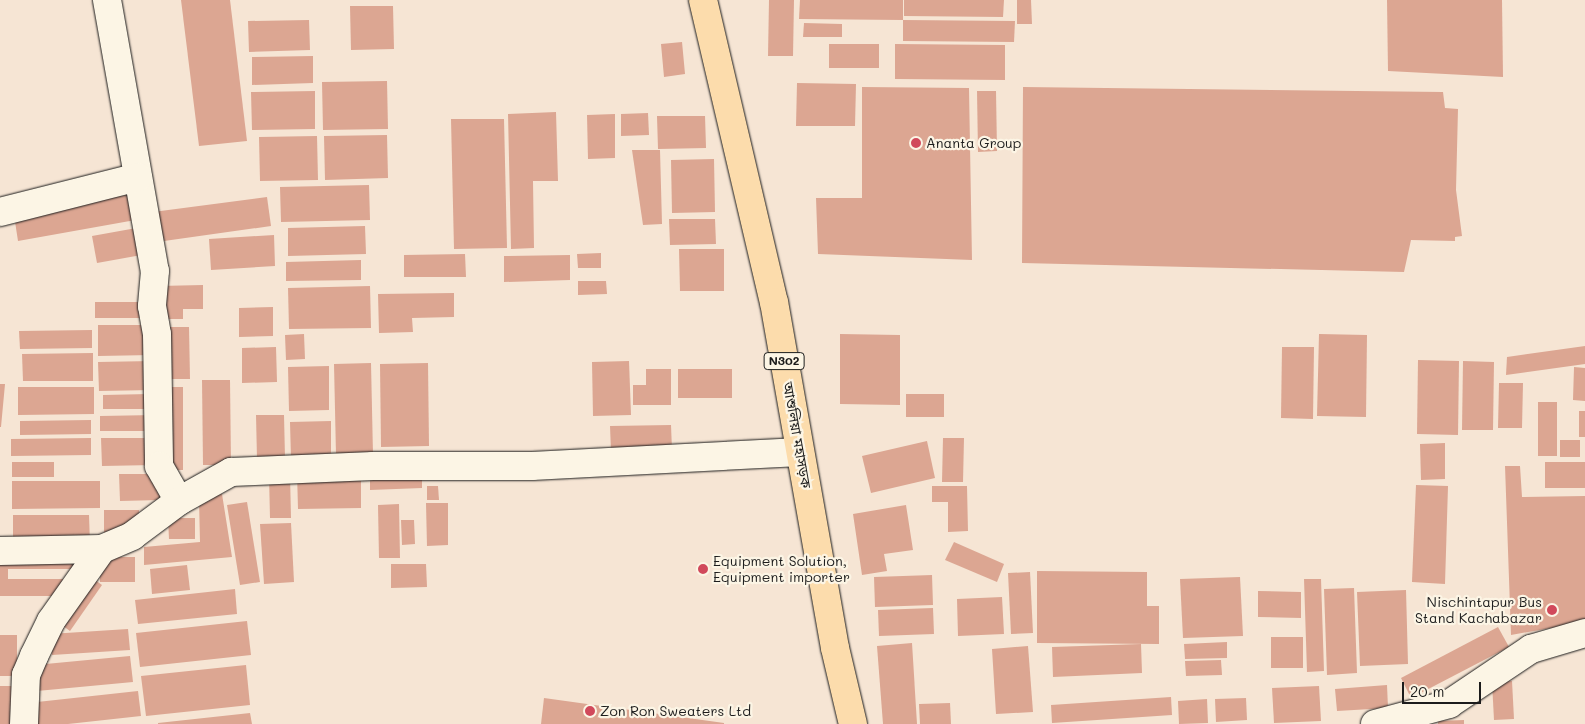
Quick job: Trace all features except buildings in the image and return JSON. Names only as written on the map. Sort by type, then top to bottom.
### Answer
[{"type":"highway","name":"আশুলিয়া মহাসড়ক","points":[[704,0],[774,302],[835,648],[853,724]]},
{"type":"street","points":[[107,0],[155,271],[152,306],[157,334],[159,466],[178,501]]},
{"type":"street","points":[[0,212],[138,178]]},
{"type":"street","points":[[0,551],[102,549],[132,536],[178,501],[232,472],[373,466],[532,466],[800,452]]},
{"type":"street","points":[[24,724],[26,675],[34,656],[51,621],[102,549]]},
{"type":"street","points":[[1375,724],[1449,704],[1531,649],[1585,633]]},
{"type":"place","name":"Ananta Group","points":[[916,143]]},
{"type":"place","name":"Equipment Solution, Equipment importer","points":[[703,569]]},
{"type":"place","name":"Nischintapur Bus Stand Kachabazar","points":[[1552,610]]},
{"type":"place","name":"Zon Ron Sweaters Ltd","points":[[590,711]]}]
